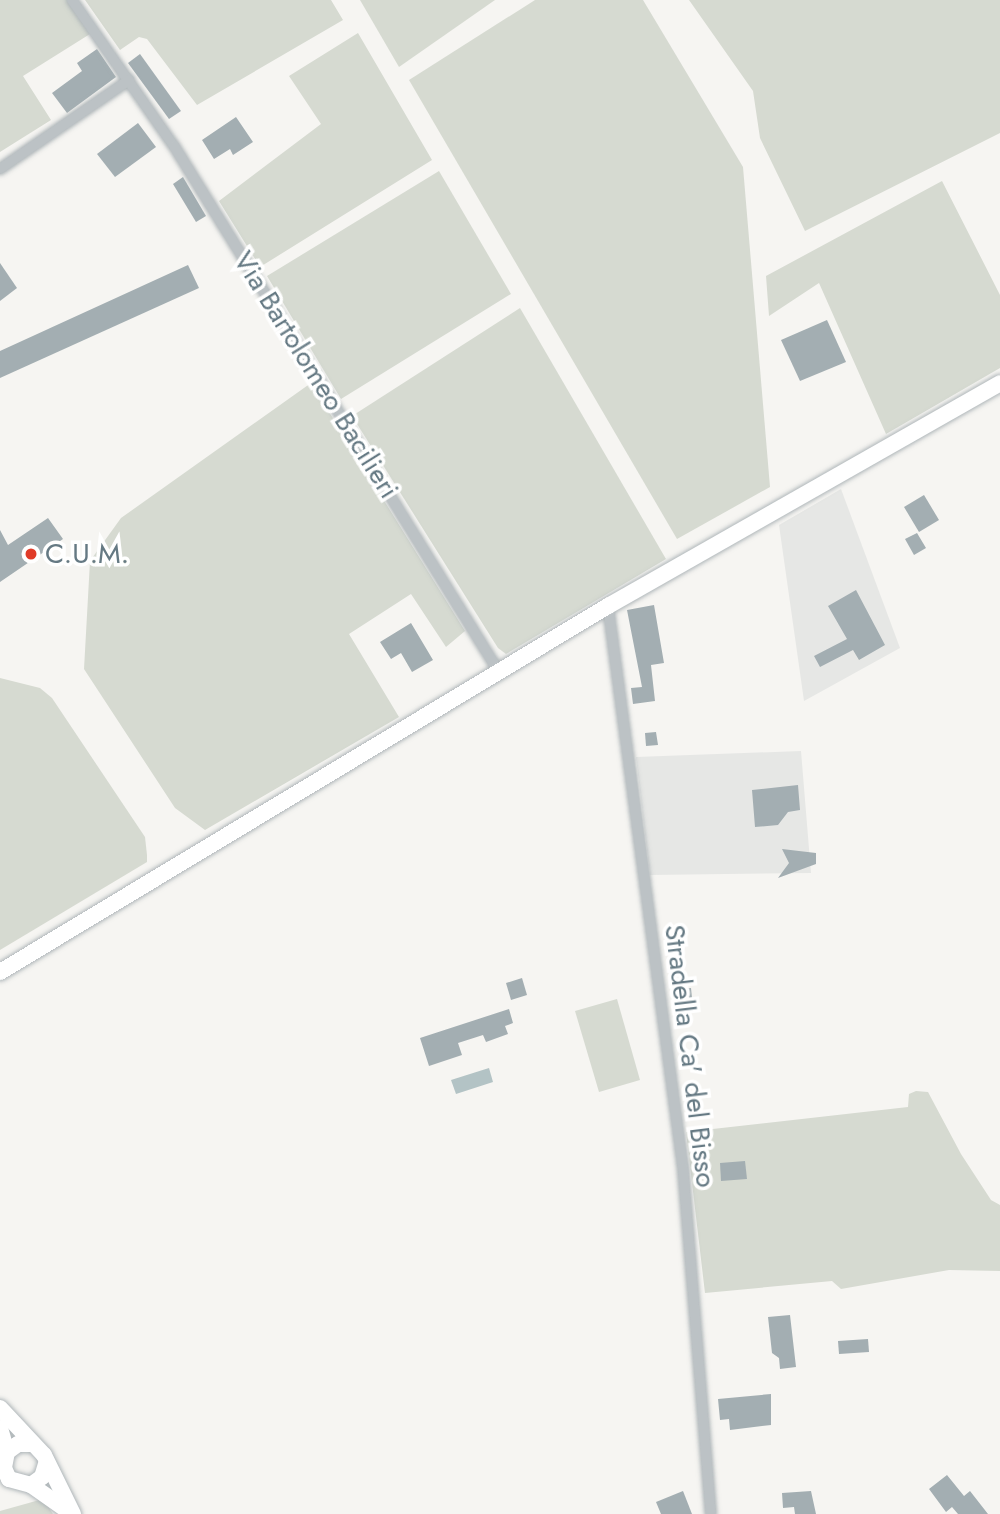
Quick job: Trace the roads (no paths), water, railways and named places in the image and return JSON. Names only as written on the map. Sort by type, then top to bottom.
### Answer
[{"type":"street","name":"Via Bartolomeo Bacilieri","points":[[72,0],[129,80],[499,672]]},
{"type":"street","points":[[0,169],[129,80]]},
{"type":"street","points":[[0,972],[608,606],[1000,383]]},
{"type":"street","name":"Stradella Ca' del Bisso","points":[[608,606],[683,1168],[710,1514]]},
{"type":"street","points":[[0,1408],[31,1444],[39,1448],[73,1514],[31,1485],[4,1479],[7,1452],[0,1428]]},
{"type":"street","points":[[7,1452],[18,1444],[31,1444]]},
{"type":"street","points":[[31,1485],[42,1477],[46,1464]]},
{"type":"place","name":"C.U.M.","points":[[31,554]]}]
